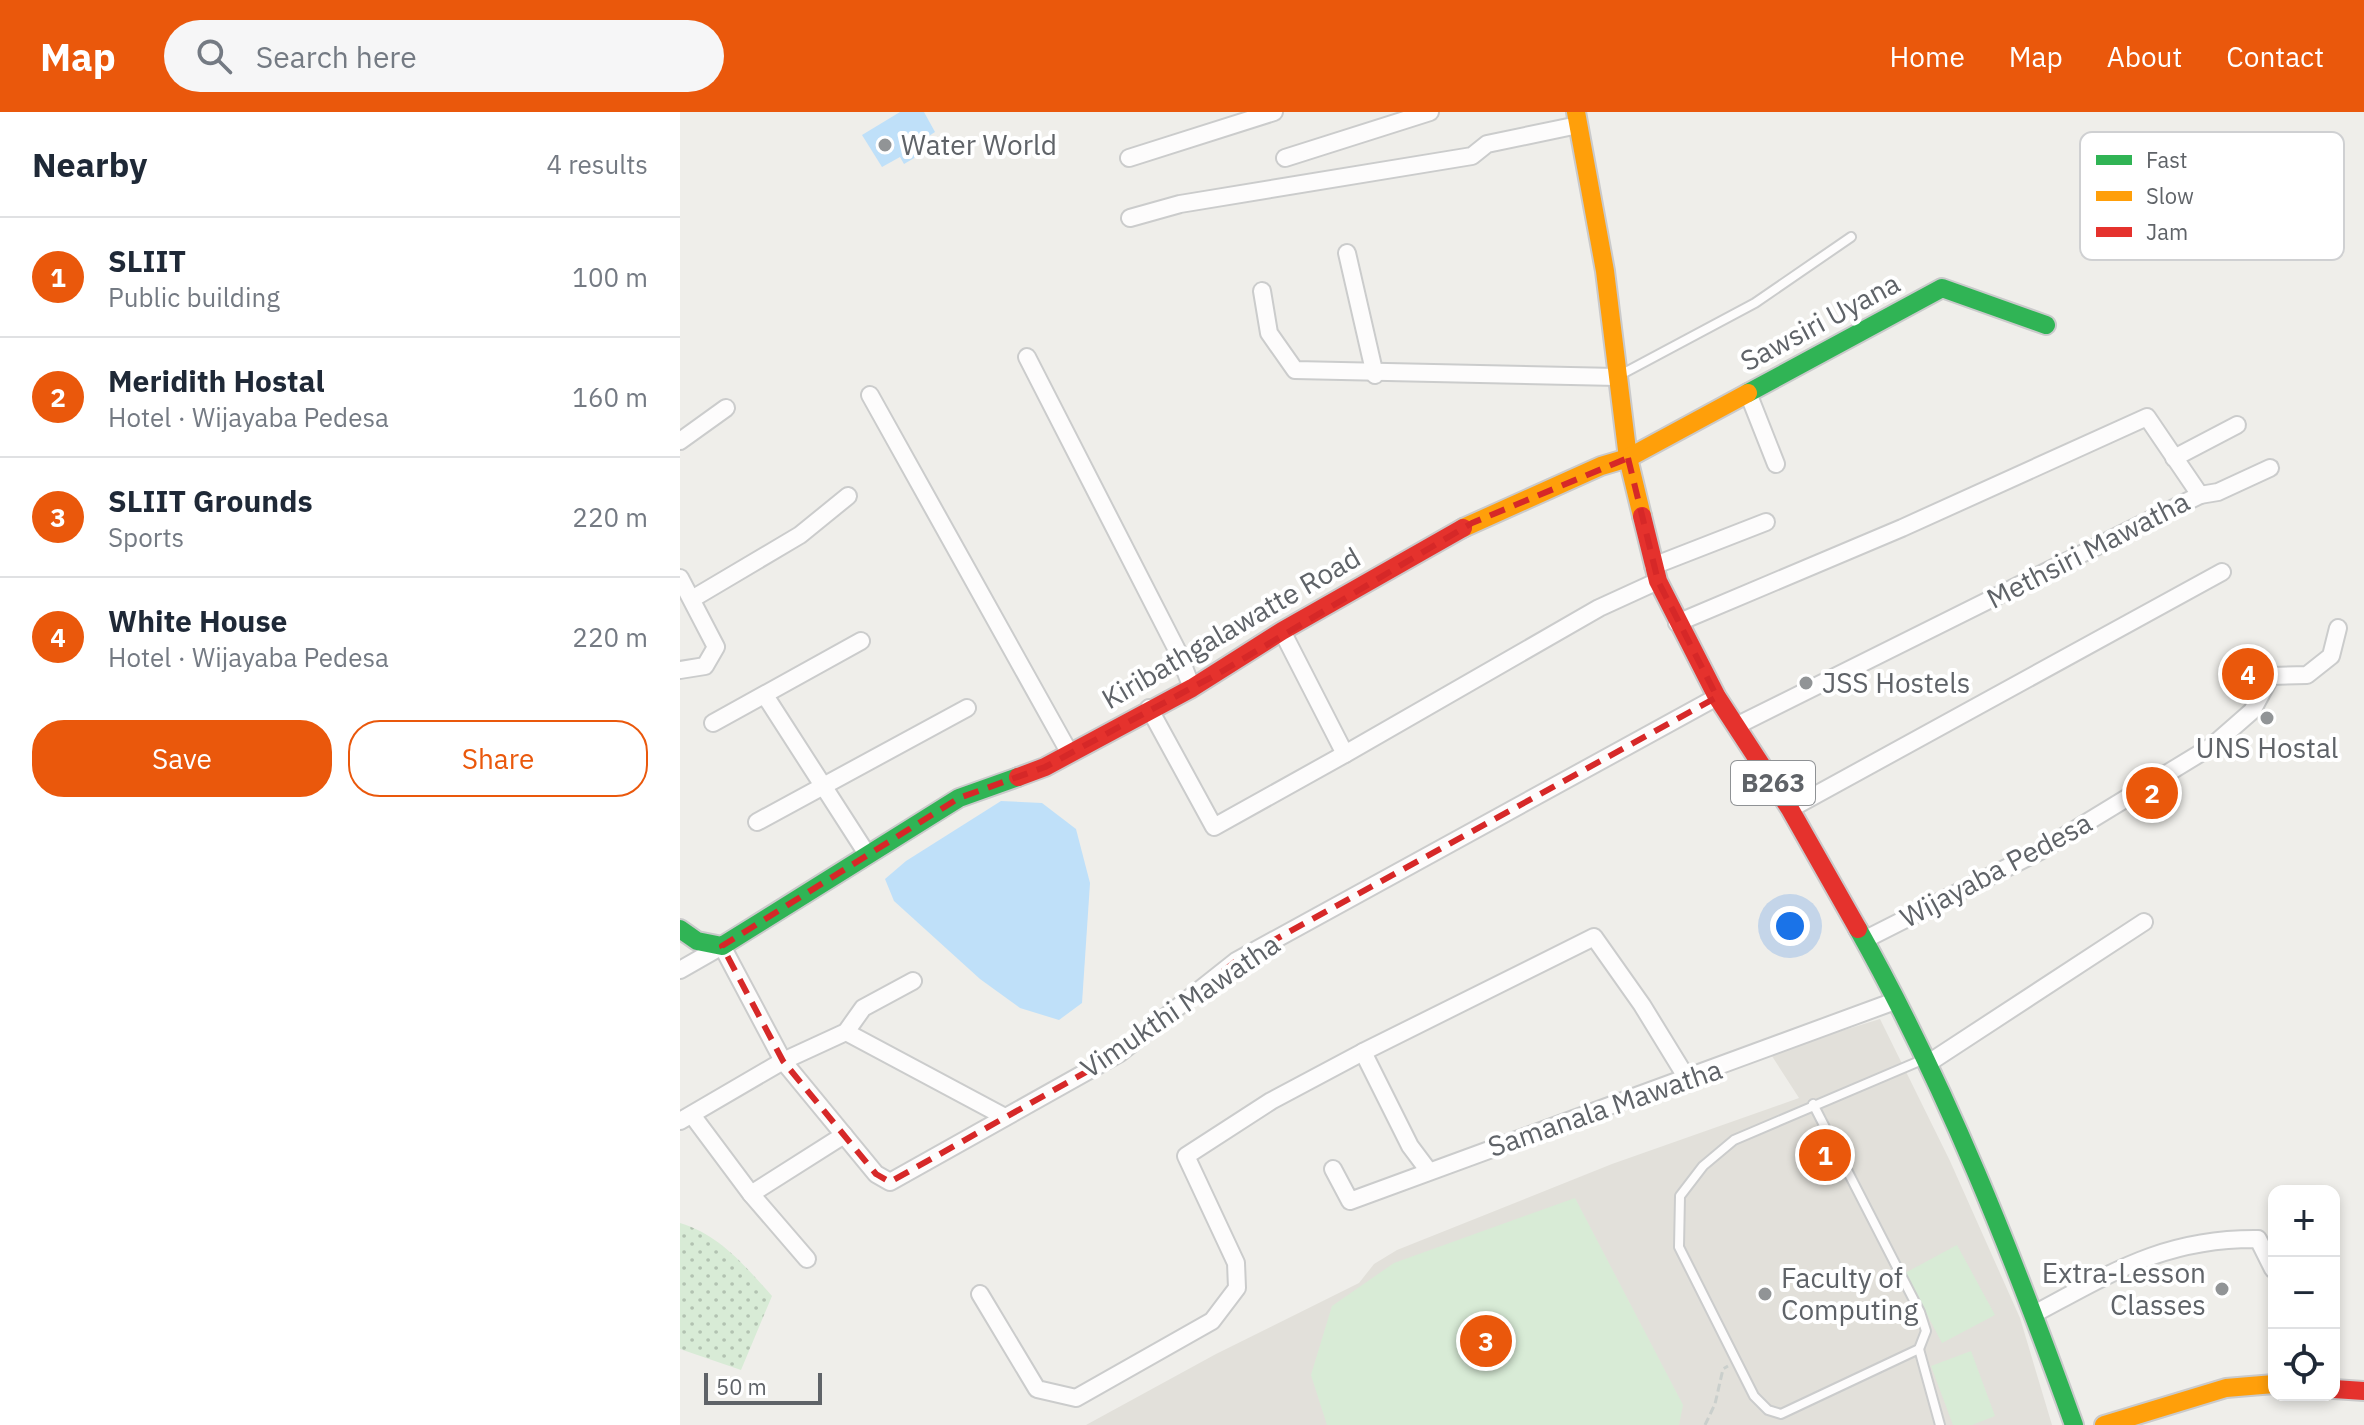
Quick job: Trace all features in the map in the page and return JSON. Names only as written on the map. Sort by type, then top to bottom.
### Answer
[{"type":"street","points":[[1129,158],[1274,112]]},
{"type":"street","points":[[1285,158],[1430,112]]},
{"type":"street","points":[[1130,218],[1180,204],[1472,156],[1487,144],[1577,119]]},
{"type":"street","name":"B263","points":[[1577,119],[1605,271],[1628,458],[1655,573],[1677,623],[1717,697],[1790,809],[1864,940],[1925,1061],[2034,1314],[2074,1425]]},
{"type":"street","points":[[1347,253],[1375,375]]},
{"type":"street","name":"Sawsiri Uyana","points":[[1628,458],[1942,288],[2046,325]]},
{"type":"street","points":[[1262,291],[1269,333],[1295,370],[1375,375],[1617,377]]},
{"type":"street","points":[[1027,357],[1178,652],[1192,688]]},
{"type":"street","points":[[1748,393],[1776,464]]},
{"type":"street","points":[[870,395],[1069,752]]},
{"type":"street","points":[[680,441],[726,408]]},
{"type":"street","name":"Methsiri Mawatha","points":[[1677,623],[1902,528],[2147,417],[2200,495],[1736,726]]},
{"type":"street","points":[[2174,458],[2237,425]]},
{"type":"street","name":"Kiribathgalawatte Road","points":[[722,946],[959,798],[1045,767],[1149,708],[1192,688],[1282,631],[1472,523],[1601,466],[1628,458]]},
{"type":"street","points":[[2200,495],[2218,492],[2270,468]]},
{"type":"street","points":[[692,599],[800,535],[848,496]]},
{"type":"street","points":[[1149,708],[1214,827],[1655,573],[1766,522]]},
{"type":"street","points":[[1790,809],[2222,572]]},
{"type":"street","points":[[680,578],[716,647],[705,666],[680,670]]},
{"type":"street","name":"Wijayaba Pedesa","points":[[1864,940],[2040,851],[2212,746],[2252,711],[2271,676],[2307,675],[2331,656],[2338,628]]},
{"type":"street","points":[[1282,631],[1345,754]]},
{"type":"street","points":[[713,723],[766,697],[861,641]]},
{"type":"street","points":[[766,697],[867,854]]},
{"type":"street","name":"Vimukthi Mawatha","points":[[722,946],[783,1061],[876,1174],[890,1182],[1120,1053],[1236,961],[1717,697]]},
{"type":"street","points":[[757,822],[967,708]]},
{"type":"street","points":[[1925,1061],[2144,922]]},
{"type":"street","points":[[680,929],[697,941],[722,946]]},
{"type":"street","points":[[980,1294],[1037,1389],[1076,1398],[1212,1321],[1237,1288],[1236,1263],[1186,1156],[1271,1101],[1594,937],[1642,1005],[1688,1080]]},
{"type":"street","points":[[680,970],[722,946]]},
{"type":"street","points":[[807,1259],[686,1118],[783,1061],[846,1032],[863,1008],[913,981]]},
{"type":"street","name":"Samanala Mawatha","points":[[1333,1169],[1350,1201],[1428,1170],[1688,1080],[1895,1001]]},
{"type":"street","points":[[846,1032],[1005,1117]]},
{"type":"street","points":[[1363,1052],[1410,1146],[1428,1170]]},
{"type":"street","points":[[751,1194],[844,1135]]},
{"type":"street","points":[[2034,1314],[2140,1258],[2217,1239],[2258,1239],[2268,1259]]},
{"type":"street","points":[[2104,1425],[2226,1388],[2268,1384]]},
{"type":"street","points":[[2340,1390],[2363,1393]]},
{"type":"lane","points":[[1617,377],[1755,303],[1851,237]]},
{"type":"lane","points":[[1919,1349],[1781,1414],[1768,1410],[1754,1396],[1734,1362],[1679,1247],[1680,1196],[1703,1166],[1734,1140],[1813,1104],[1925,1061]]},
{"type":"lane","points":[[1813,1104],[1920,1312],[1926,1331],[1919,1349],[1940,1425]]},
{"type":"path","points":[[1705,1425],[1715,1404],[1723,1369]]},
{"type":"highlighted area","points":[[1628,458],[1658,581],[1717,697],[1236,961],[1120,1053],[890,1182],[876,1174],[783,1061],[722,946],[959,798],[1045,767],[1221,672],[1472,523]]},
{"type":"shaded area","points":[[1880,1019],[1950,1161],[2020,1318],[2052,1425],[1086,1425],[1216,1354],[1359,1283],[1374,1264],[1397,1250],[1612,1164],[1799,1098],[1770,1053]]},
{"type":"green space","points":[[1575,1198],[1683,1405],[1679,1425],[1327,1425],[1311,1375],[1332,1306],[1394,1263]]},
{"type":"green space","points":[[680,1223],[720,1243],[772,1296],[741,1370],[680,1349]]},
{"type":"green space","points":[[1957,1245],[1995,1315],[1942,1343],[1905,1273]]},
{"type":"green space","points":[[1971,1351],[1995,1416],[1972,1425],[1953,1425],[1931,1366]]},
{"type":"water","points":[[900,112],[924,112],[935,132],[918,143],[921,154],[904,164],[900,157],[882,167],[862,135]]},
{"type":"water","points":[[1001,801],[1042,803],[1076,829],[1090,883],[1082,1003],[1059,1020],[1020,1008],[980,979],[894,901],[885,879],[906,861]]},
{"type":"traffic: fast","points":[[1748,393],[1942,288],[2046,325]]},
{"type":"traffic: fast","points":[[680,929],[697,941],[722,946],[959,798],[1018,777]]},
{"type":"traffic: fast","points":[[1858,929],[1949,1110],[2027,1298],[2074,1425]]},
{"type":"traffic: slow","points":[[1576,112],[1605,271],[1628,458],[1642,516]]},
{"type":"traffic: slow","points":[[1463,528],[1601,466],[1628,458],[1748,393]]},
{"type":"traffic: slow","points":[[2104,1425],[2226,1388],[2268,1384]]},
{"type":"traffic: jam","points":[[1642,516],[1658,581],[1717,697],[1790,809],[1858,929]]},
{"type":"traffic: jam","points":[[1018,777],[1045,767],[1192,688],[1282,631],[1463,528]]},
{"type":"traffic: jam","points":[[2340,1389],[2364,1391]]},
{"type":"place","name":"Water World","points":[[885,145]]},
{"type":"place","name":"White House","points":[[2248,674]]},
{"type":"place","name":"JSS Hostels","points":[[1806,683]]},
{"type":"place","name":"UNS Hostal","points":[[2267,718]]},
{"type":"place","name":"Meridith Hostal","points":[[2152,793]]},
{"type":"place","name":"SLIIT","points":[[1825,1155]]},
{"type":"place","name":"Extra-Lesson Classes","points":[[2222,1289]]},
{"type":"place","name":"Faculty of Computing","points":[[1765,1294]]},
{"type":"place","name":"SLIIT Grounds","points":[[1486,1341]]}]
